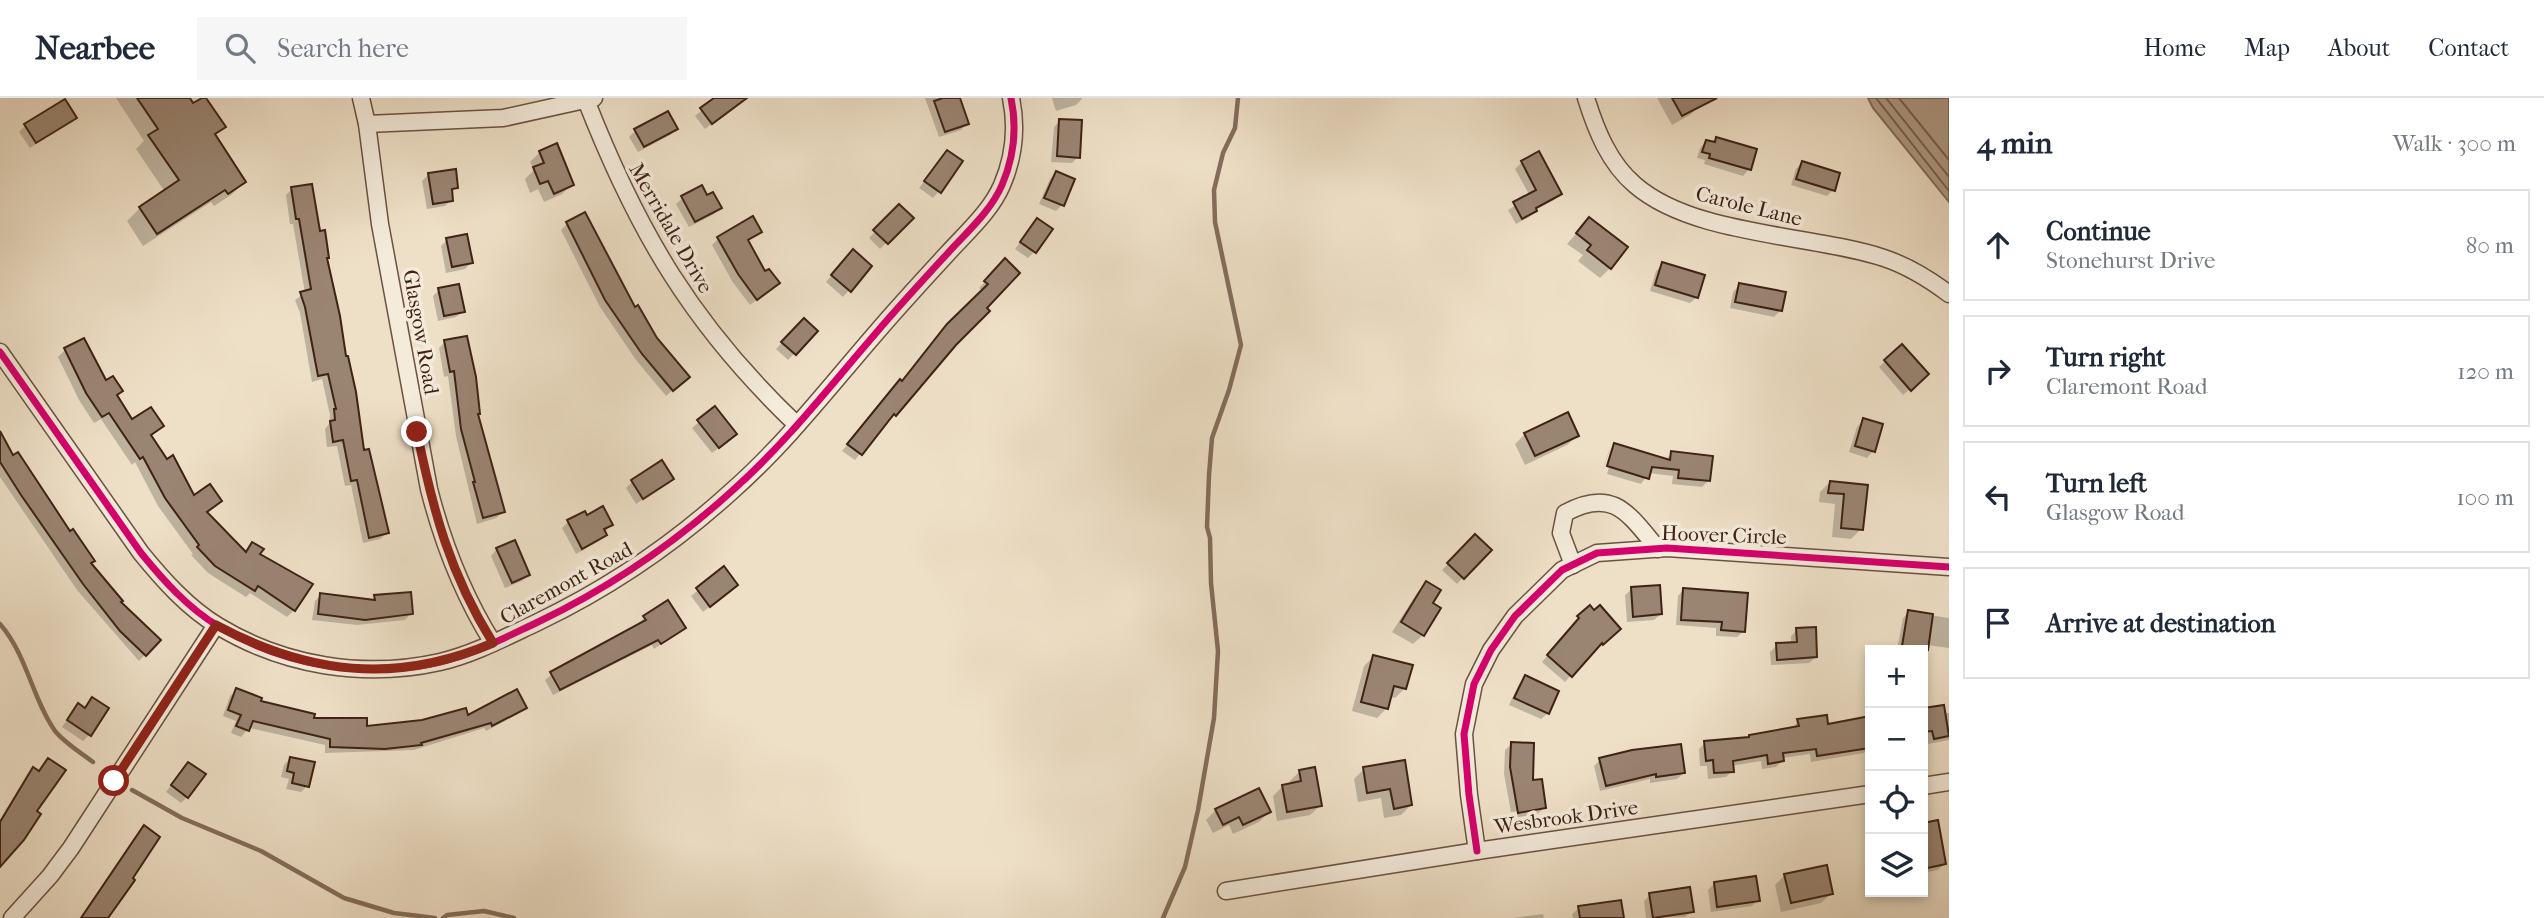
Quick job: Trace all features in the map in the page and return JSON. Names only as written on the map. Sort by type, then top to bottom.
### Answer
[{"type":"street","name":"Glasgow Road","points":[[361,98],[368,124],[380,224],[429,489],[454,571],[474,613],[493,643]]},
{"type":"street","name":"Claremont Road","points":[[0,352],[141,553],[162,578],[216,625],[274,652],[307,662],[360,669],[419,666],[442,661],[493,643],[565,609],[655,553],[734,489],[797,425],[902,301],[971,228],[995,197],[1013,146],[1011,98]]},
{"type":"street","name":"Carole Lane","points":[[1586,98],[1602,141],[1616,163],[1635,185],[1661,203],[1720,223],[1884,258],[1925,276],[1949,294]]},
{"type":"street","points":[[368,124],[503,118],[590,99]]},
{"type":"street","name":"Merridale Drive","points":[[590,99],[621,186],[669,274],[732,359],[797,425]]},
{"type":"street","points":[[1573,565],[1561,533],[1564,513],[1582,504],[1606,501],[1631,517],[1658,549]]},
{"type":"street","name":"Hoover Circle","points":[[1477,851],[1464,734],[1474,684],[1491,650],[1515,616],[1562,570],[1597,553],[1658,549],[1749,552],[1949,567]]},
{"type":"street","points":[[12,918],[71,848],[216,625]]},
{"type":"street","points":[[1928,785],[1949,782]]},
{"type":"street","name":"Wesbrook Drive","points":[[1226,891],[1477,851],[1865,795]]},
{"type":"water","points":[[1868,98],[1949,98],[1949,202],[1873,108]]},
{"type":"building","points":[[137,98],[190,98],[193,103],[206,98],[226,127],[215,134],[246,182],[228,194],[225,190],[157,234],[139,207],[179,180],[148,135],[158,129]]},
{"type":"building","points":[[714,98],[747,98],[712,124],[700,108]]},
{"type":"building","points":[[960,98],[969,124],[945,132],[934,101]]},
{"type":"building","points":[[1672,98],[1717,98],[1682,116]]},
{"type":"building","points":[[65,99],[77,118],[36,143],[24,124]]},
{"type":"building","points":[[668,111],[678,129],[644,147],[634,129]]},
{"type":"building","points":[[1059,119],[1082,120],[1080,158],[1057,156]]},
{"type":"building","points":[[1716,137],[1757,149],[1751,170],[1709,158],[1710,154],[1702,152],[1706,140],[1715,142]]},
{"type":"building","points":[[557,143],[574,185],[554,194],[548,181],[540,184],[533,167],[544,163],[539,151]]},
{"type":"building","points":[[947,150],[963,161],[941,193],[924,181]]},
{"type":"building","points":[[1539,151],[1562,194],[1522,219],[1513,202],[1536,190],[1521,161]]},
{"type":"building","points":[[1802,161],[1840,173],[1835,191],[1796,179]]},
{"type":"building","points":[[456,169],[458,188],[452,189],[453,201],[433,204],[428,173]]},
{"type":"building","points":[[1056,171],[1075,179],[1064,206],[1044,198]]},
{"type":"building","points":[[312,184],[320,231],[325,230],[327,258],[346,356],[356,392],[364,450],[369,449],[389,533],[369,538],[357,480],[351,481],[343,440],[333,442],[330,421],[335,420],[336,409],[328,374],[318,376],[300,292],[311,289],[291,187]]},
{"type":"building","points":[[702,185],[707,195],[713,192],[722,208],[695,222],[681,196]]},
{"type":"building","points":[[899,204],[914,218],[888,244],[873,230]]},
{"type":"building","points":[[585,212],[635,307],[638,305],[657,338],[690,377],[673,391],[642,354],[605,300],[566,222]]},
{"type":"building","points":[[753,216],[762,232],[748,240],[765,271],[769,269],[780,283],[757,300],[738,274],[717,237]]},
{"type":"building","points":[[1589,217],[1628,247],[1611,269],[1587,250],[1591,245],[1576,233]]},
{"type":"building","points":[[1037,218],[1053,229],[1036,253],[1020,242]]},
{"type":"building","points":[[467,234],[473,263],[452,267],[446,238]]},
{"type":"building","points":[[853,249],[872,266],[851,292],[831,275]]},
{"type":"building","points":[[1005,258],[1020,273],[987,308],[990,311],[956,345],[896,416],[894,414],[862,455],[847,444],[947,324],[988,284],[984,281]]},
{"type":"building","points":[[1662,262],[1705,275],[1698,298],[1655,285]]},
{"type":"building","points":[[1739,283],[1786,292],[1782,311],[1735,302]]},
{"type":"building","points":[[459,284],[465,312],[444,316],[438,288]]},
{"type":"building","points":[[804,318],[818,331],[796,355],[781,342]]},
{"type":"building","points":[[467,336],[476,377],[478,414],[505,512],[483,518],[461,429],[454,371],[450,372],[444,340]]},
{"type":"building","points":[[84,338],[106,380],[113,376],[123,391],[117,395],[132,419],[151,407],[164,426],[151,435],[167,459],[173,455],[194,495],[210,484],[222,501],[207,512],[246,552],[252,542],[264,549],[260,554],[313,584],[295,611],[258,586],[255,591],[215,566],[197,547],[199,545],[165,498],[143,457],[140,459],[109,413],[102,417],[86,393],[64,348]]},
{"type":"building","points":[[1902,344],[1929,374],[1911,391],[1884,360]]},
{"type":"building","points":[[715,406],[737,434],[719,448],[697,420]]},
{"type":"building","points":[[1568,412],[1579,436],[1535,456],[1524,433]]},
{"type":"building","points":[[1863,418],[1883,424],[1875,452],[1855,446]]},
{"type":"building","points":[[0,431],[13,455],[18,452],[70,531],[73,529],[95,561],[91,563],[123,601],[121,602],[161,640],[146,656],[120,631],[83,584],[21,495],[0,462]]},
{"type":"building","points":[[1614,443],[1670,460],[1671,451],[1713,456],[1710,481],[1678,478],[1679,470],[1652,467],[1649,479],[1607,466]]},
{"type":"building","points":[[662,460],[674,479],[643,499],[631,480]]},
{"type":"building","points":[[1830,481],[1868,485],[1863,530],[1841,528],[1844,494],[1828,493]]},
{"type":"building","points":[[603,506],[613,525],[604,529],[607,535],[582,549],[567,520],[585,511],[587,515]]},
{"type":"building","points":[[1475,534],[1492,550],[1464,579],[1447,563]]},
{"type":"building","points":[[515,540],[530,575],[512,583],[496,548]]},
{"type":"building","points":[[724,566],[738,585],[710,607],[696,588]]},
{"type":"building","points":[[1426,581],[1441,590],[1433,603],[1441,608],[1424,636],[1401,622]]},
{"type":"building","points":[[1660,585],[1662,614],[1633,617],[1631,587]]},
{"type":"building","points":[[1683,588],[1748,593],[1745,632],[1721,630],[1722,622],[1681,620]]},
{"type":"building","points":[[411,592],[413,614],[365,620],[318,614],[320,593],[375,600],[374,595]]},
{"type":"building","points":[[668,600],[686,628],[661,644],[658,640],[560,690],[550,672],[646,620],[643,616]]},
{"type":"building","points":[[1590,605],[1594,610],[1600,605],[1621,629],[1603,645],[1602,643],[1572,677],[1547,655],[1579,618],[1577,616]]},
{"type":"building","points":[[1908,610],[1933,614],[1928,650],[1928,645],[1902,645]]},
{"type":"building","points":[[1816,627],[1817,657],[1777,660],[1776,643],[1797,642],[1796,628]]},
{"type":"building","points":[[1373,655],[1413,665],[1406,689],[1394,686],[1388,709],[1361,702]]},
{"type":"building","points":[[1525,675],[1559,691],[1549,714],[1514,698]]},
{"type":"building","points":[[236,688],[262,698],[261,701],[315,714],[314,718],[367,718],[367,726],[422,720],[466,708],[468,715],[517,689],[527,708],[492,726],[491,723],[421,743],[422,745],[385,749],[330,747],[330,739],[253,721],[249,731],[236,726],[241,715],[228,710]]},
{"type":"building","points":[[92,697],[109,708],[91,736],[67,720],[78,703],[85,708]]},
{"type":"building","points":[[1944,705],[1949,736],[1934,739],[1932,731],[1928,731],[1928,707]]},
{"type":"building","points":[[1827,715],[1828,724],[1865,717],[1865,749],[1817,756],[1816,749],[1783,753],[1784,761],[1768,764],[1767,755],[1733,761],[1734,772],[1714,773],[1713,760],[1706,761],[1704,741],[1749,737],[1799,726],[1797,719]]},
{"type":"building","points":[[1511,742],[1534,743],[1533,780],[1542,779],[1546,808],[1518,813],[1510,767]]},
{"type":"building","points":[[1681,744],[1685,773],[1656,777],[1656,774],[1606,786],[1599,758],[1632,750]]},
{"type":"building","points":[[290,757],[315,762],[309,787],[292,783],[294,773],[287,771]]},
{"type":"building","points":[[48,758],[66,770],[37,811],[41,814],[24,840],[0,867],[0,822],[33,767],[39,771]]},
{"type":"building","points":[[1405,760],[1412,805],[1394,809],[1390,789],[1367,793],[1363,767]]},
{"type":"building","points":[[188,762],[206,774],[188,798],[171,785]]},
{"type":"building","points":[[1315,767],[1322,806],[1287,812],[1282,785],[1301,781],[1299,770]]},
{"type":"building","points":[[1259,788],[1271,812],[1243,825],[1239,817],[1223,825],[1215,809]]},
{"type":"building","points":[[1938,820],[1946,864],[1928,868],[1928,834],[1928,822]]},
{"type":"building","points":[[144,825],[160,837],[133,878],[135,880],[108,918],[81,918]]},
{"type":"building","points":[[1827,865],[1833,894],[1791,903],[1784,874]]},
{"type":"building","points":[[1756,876],[1760,901],[1717,907],[1714,882]]},
{"type":"building","points":[[1690,887],[1694,912],[1653,918],[1649,893]]},
{"type":"building","points":[[1621,900],[1624,918],[1580,918],[1578,906]]},
{"type":"waterway","points":[[1163,918],[1185,867],[1214,718],[1218,651],[1207,527],[1209,475],[1212,438],[1241,345],[1215,222],[1214,190],[1223,153],[1235,128],[1238,98]]},
{"type":"waterway","points":[[0,624],[17,649],[40,705],[55,731],[93,762]]},
{"type":"waterway","points":[[132,790],[182,818],[261,851],[344,898],[394,913],[435,918]]},
{"type":"waterway","points":[[443,918],[447,915],[484,911],[514,918]]},
{"type":"cycle path","points":[[0,352],[141,553],[176,593],[207,619],[243,640],[270,651],[325,665],[383,669],[453,659],[564,609],[616,579],[688,528],[752,472],[789,434],[991,204],[1002,185],[1012,153],[1014,120],[1011,98]]},
{"type":"cycle path","points":[[1477,851],[1464,734],[1474,684],[1491,650],[1515,616],[1562,570],[1597,553],[1667,548],[1949,567]]},
{"type":"route","points":[[114,781],[216,625],[274,652],[340,668],[379,670],[419,666],[478,650],[493,643],[474,613],[454,571],[440,531],[417,432]]}]
